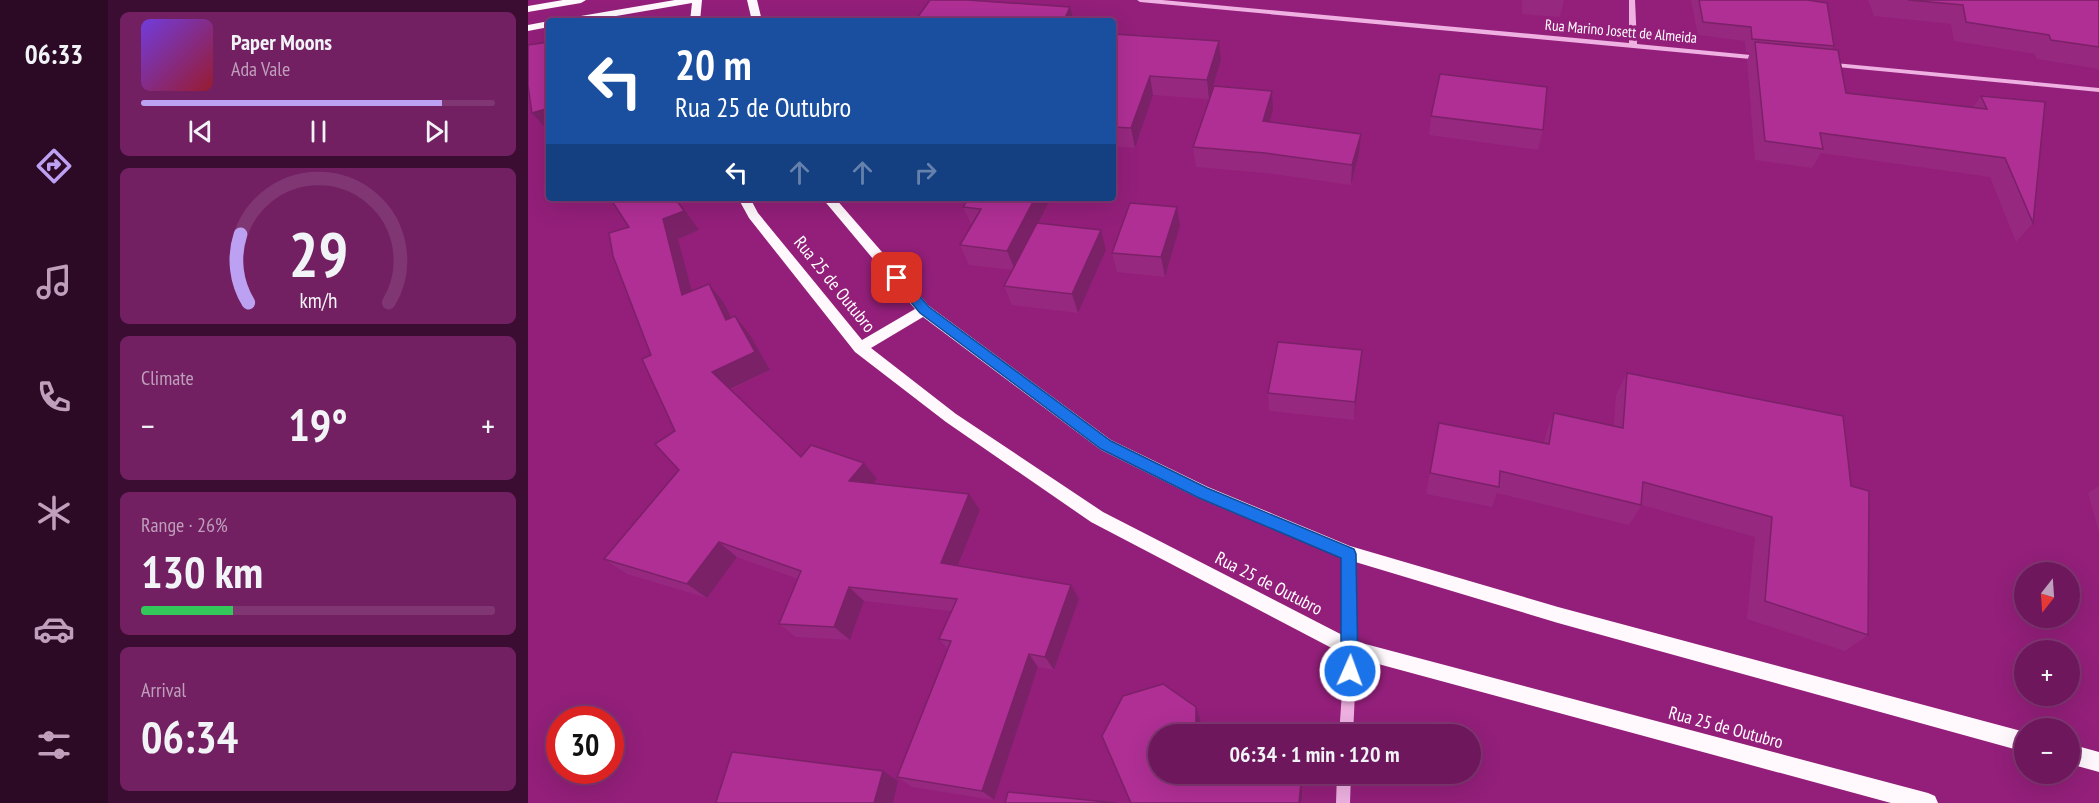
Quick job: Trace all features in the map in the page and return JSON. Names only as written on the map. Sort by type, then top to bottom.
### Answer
[{"type":"main road","points":[[528,9],[581,0]]},
{"type":"main road","points":[[586,18],[693,0]]},
{"type":"main road","points":[[695,18],[697,0]]},
{"type":"main road","points":[[752,0],[756,18]]},
{"type":"main road","points":[[528,28],[546,25]]},
{"type":"main road","name":"Rua 25 de Outubro","points":[[746,201],[753,215],[860,348],[951,418],[1097,517],[1351,649],[1928,803]]},
{"type":"main road","points":[[831,201],[924,310],[1106,445],[1202,492],[1348,554],[1558,615],[2014,739]]},
{"type":"main road","points":[[860,348],[924,310]]},
{"type":"main road","points":[[2080,757],[2099,762]]},
{"type":"street","name":"Rua Marino Josett de Almeida","points":[[1140,0],[1773,59]]},
{"type":"street","points":[[1632,0],[1633,46]]},
{"type":"street","points":[[1819,64],[2099,90]]},
{"type":"street","points":[[1347,724],[1351,649],[1348,554]]},
{"type":"street","points":[[1342,803],[1343,784]]},
{"type":"building","points":[[930,0],[967,0],[1070,7],[1065,18],[917,18]]},
{"type":"building","points":[[1699,0],[1807,0],[1827,3],[1834,46],[1752,39],[1751,27],[1703,22]]},
{"type":"building","points":[[1908,0],[2099,0],[2099,47],[2051,40],[2049,35],[1966,22],[1963,5]]},
{"type":"building","points":[[1116,34],[1219,41],[1207,80],[1150,76],[1131,128],[1116,127]]},
{"type":"building","points":[[546,42],[546,109],[532,113],[528,85],[528,45]]},
{"type":"building","points":[[1755,42],[1838,50],[1846,93],[1987,109],[1981,96],[2045,102],[2033,223],[2005,158],[1820,133],[1823,149],[1765,141]]},
{"type":"building","points":[[1440,74],[1547,87],[1543,130],[1431,116]]},
{"type":"building","points":[[1214,86],[1272,91],[1263,121],[1361,134],[1352,165],[1265,153],[1193,147]]},
{"type":"building","points":[[612,201],[677,201],[684,211],[663,219],[682,295],[709,284],[726,320],[735,316],[755,352],[712,372],[801,457],[811,445],[864,463],[849,481],[969,494],[941,563],[1071,585],[1045,657],[1029,654],[982,791],[897,777],[951,641],[939,639],[957,599],[849,587],[834,627],[779,624],[801,571],[719,542],[687,584],[604,559],[679,470],[655,444],[675,431],[642,359],[651,355],[613,256],[609,233],[629,227]]},
{"type":"building","points":[[967,201],[1033,201],[1007,251],[960,245],[981,209],[963,207]]},
{"type":"building","points":[[1130,203],[1177,207],[1161,257],[1112,253]]},
{"type":"building","points":[[1037,223],[1101,230],[1072,294],[1004,286]]},
{"type":"building","points":[[1278,342],[1362,350],[1355,402],[1268,393]]},
{"type":"building","points":[[1627,373],[1843,416],[1851,486],[1869,491],[1868,635],[1765,601],[1772,517],[1643,482],[1641,505],[1500,471],[1499,487],[1430,473],[1439,423],[1549,444],[1554,413],[1623,428]]},
{"type":"building","points":[[1163,684],[1196,707],[1196,724],[1148,724],[1148,784],[1301,784],[1299,803],[1131,803],[1102,736],[1123,696]]},
{"type":"building","points":[[732,752],[883,771],[874,803],[717,803]]},
{"type":"building","points":[[1008,792],[1116,803],[1005,803]]},
{"type":"route","points":[[897,278],[924,310],[1027,384],[1106,445],[1202,492],[1348,554],[1350,671]]}]
